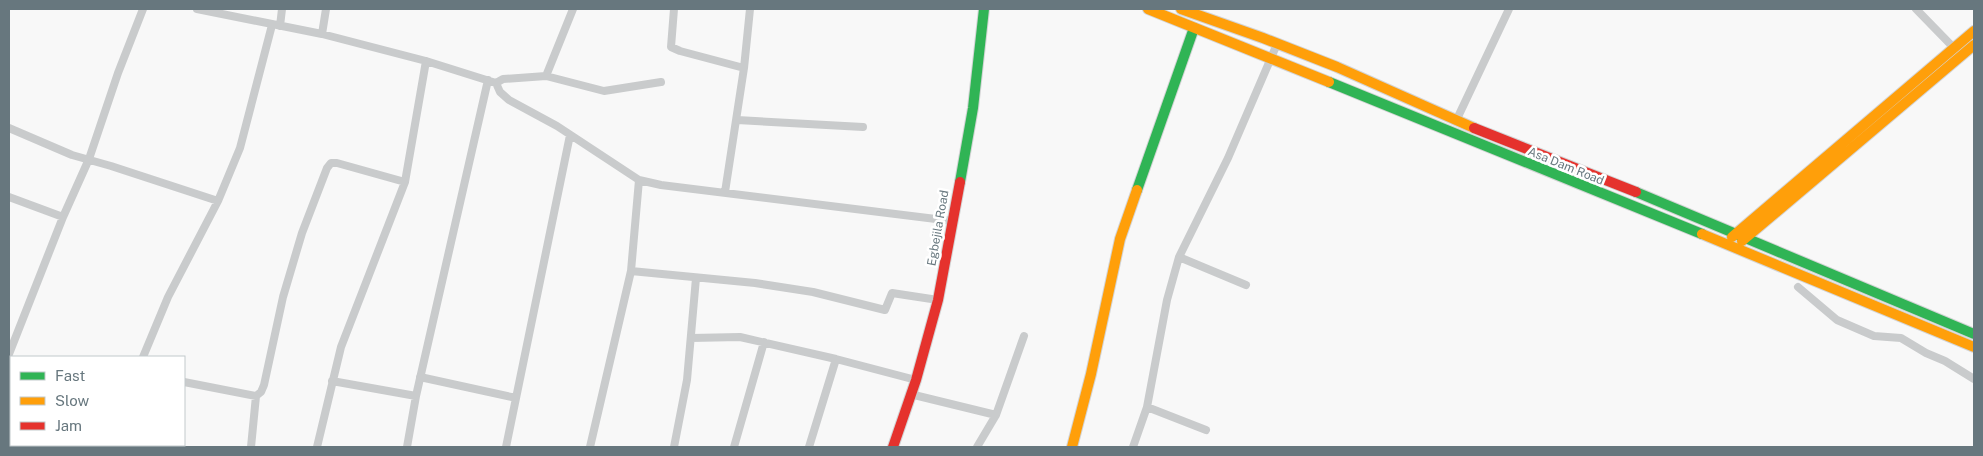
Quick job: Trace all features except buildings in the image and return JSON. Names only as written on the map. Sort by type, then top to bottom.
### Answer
[{"type":"main road","name":"Egbejila Road","points":[[893,447],[916,380],[938,300],[973,108],[984,9]]},
{"type":"main road","name":"Asa Dam Road","points":[[1148,9],[1730,245],[1974,347]]},
{"type":"main road","name":"Asa Dam Road","points":[[1181,9],[1337,67],[1456,121],[1541,153],[1974,334]]},
{"type":"main road","points":[[1072,447],[1091,374],[1120,239],[1194,28]]},
{"type":"main road","points":[[1730,245],[1740,236],[1764,223],[1974,31]]},
{"type":"main road","points":[[1740,236],[1749,222],[1974,45]]},
{"type":"main road","points":[[1717,226],[1734,226],[1749,222]]},
{"type":"main road","points":[[1764,223],[1763,234],[1771,248]]},
{"type":"street","points":[[9,354],[63,217],[89,159],[118,74],[143,9]]},
{"type":"street","points":[[143,356],[168,297],[218,201],[240,148],[282,9]]},
{"type":"street","points":[[322,34],[326,9]]},
{"type":"street","points":[[546,76],[573,9]]},
{"type":"street","points":[[674,9],[671,46],[680,51],[744,68]]},
{"type":"street","points":[[725,192],[737,120],[750,9]]},
{"type":"street","points":[[1456,121],[1509,9]]},
{"type":"street","points":[[1916,9],[1954,48]]},
{"type":"street","points":[[202,10],[322,34],[426,61],[492,81],[546,76],[604,91],[661,82]]},
{"type":"street","points":[[1133,447],[1147,407],[1167,300],[1179,258],[1228,158],[1277,44]]},
{"type":"street","points":[[317,447],[342,346],[405,182],[426,61]]},
{"type":"street","points":[[492,81],[509,100],[557,126],[639,180],[661,185],[952,221]]},
{"type":"street","points":[[406,447],[420,377],[492,81]]},
{"type":"street","points":[[737,120],[863,127]]},
{"type":"street","points":[[9,128],[72,155],[218,201]]},
{"type":"street","points":[[506,447],[570,135]]},
{"type":"street","points":[[251,447],[256,396],[261,392],[264,385],[283,297],[302,232],[329,165],[337,163],[405,182]]},
{"type":"street","points":[[590,447],[631,271],[639,180]]},
{"type":"street","points":[[9,196],[63,217]]},
{"type":"street","points":[[1179,258],[1246,285]]},
{"type":"street","points":[[631,271],[755,283],[813,292],[885,310],[892,293],[902,293],[938,300]]},
{"type":"street","points":[[674,447],[687,380],[696,278]]},
{"type":"street","points":[[1798,287],[1837,320],[1874,336],[1901,338],[1974,379]]},
{"type":"street","points":[[977,447],[996,415],[1024,336]]},
{"type":"street","points":[[691,338],[740,337],[916,380]]},
{"type":"street","points":[[734,447],[764,342]]},
{"type":"street","points":[[809,447],[836,359]]},
{"type":"street","points":[[420,377],[516,398]]},
{"type":"street","points":[[332,381],[416,396]]},
{"type":"street","points":[[185,382],[256,396]]},
{"type":"street","points":[[910,394],[996,415]]},
{"type":"street","points":[[1147,407],[1206,430]]},
{"type":"traffic: fast","points":[[960,182],[973,108],[984,9]]},
{"type":"traffic: fast","points":[[1137,190],[1194,28]]},
{"type":"traffic: fast","points":[[1329,82],[1702,234]]},
{"type":"traffic: fast","points":[[1636,192],[1974,334]]},
{"type":"traffic: slow","points":[[1148,9],[1329,82]]},
{"type":"traffic: slow","points":[[1181,9],[1337,67],[1474,128]]},
{"type":"traffic: slow","points":[[1732,237],[1974,31]]},
{"type":"traffic: slow","points":[[1742,241],[1974,45]]},
{"type":"traffic: slow","points":[[1072,447],[1091,374],[1120,239],[1137,190]]},
{"type":"traffic: slow","points":[[1702,234],[1974,347]]},
{"type":"traffic: jam","points":[[1474,128],[1636,192]]},
{"type":"traffic: jam","points":[[893,447],[916,380],[938,300],[960,182]]}]
